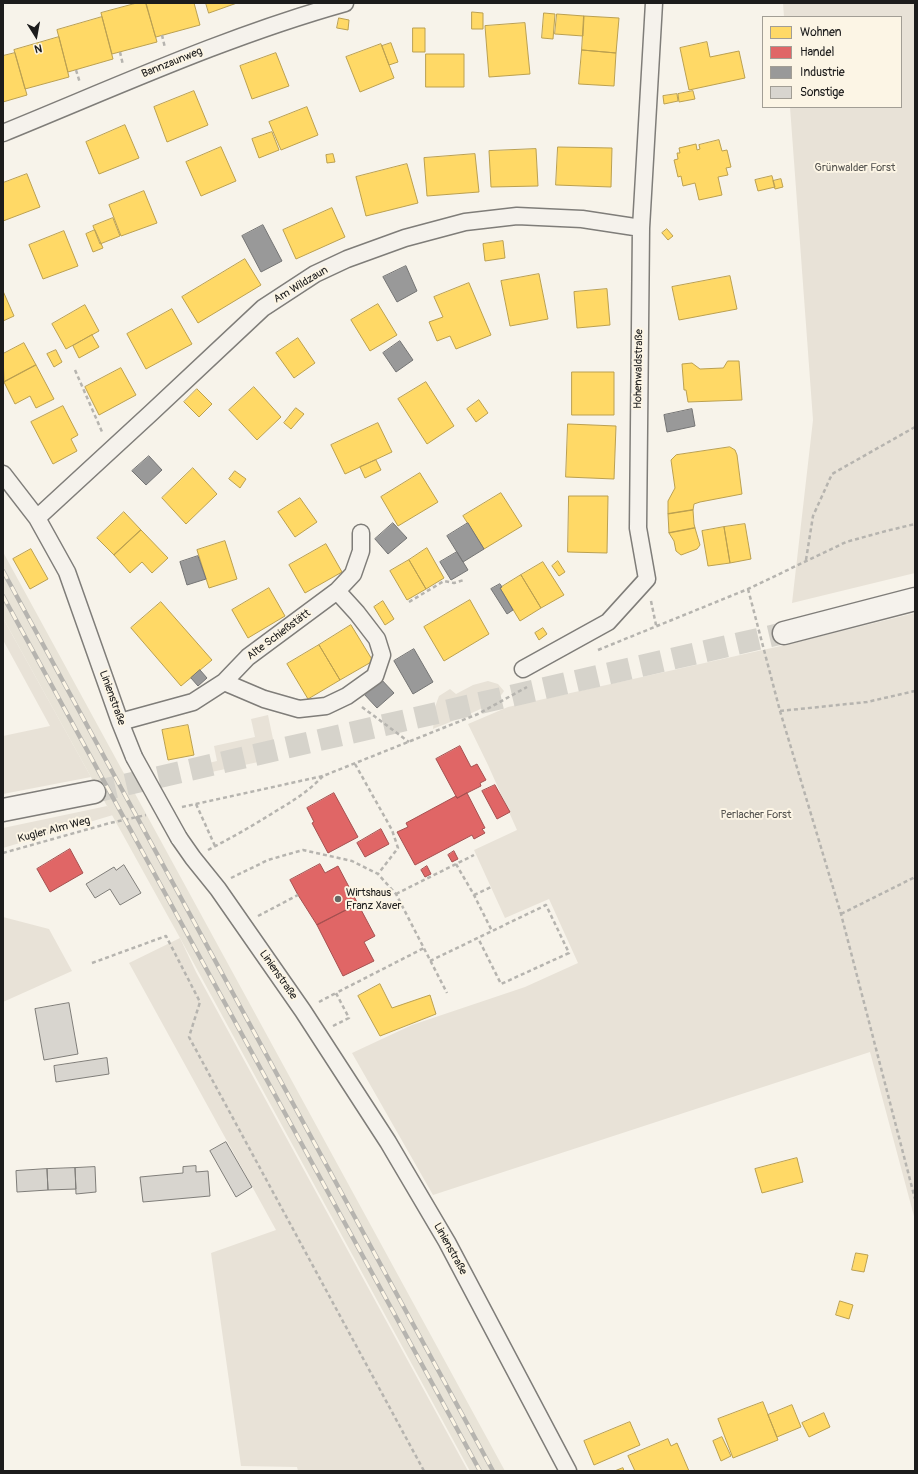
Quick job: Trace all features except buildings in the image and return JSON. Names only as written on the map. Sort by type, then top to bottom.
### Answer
[{"type":"main road","points":[[784,633],[915,599]]},
{"type":"main road","points":[[3,810],[94,792]]},
{"type":"street","name":"Bannzaunweg","points":[[3,133],[215,46],[316,11],[345,3]]},
{"type":"street","name":"Hohenwaldstraße","points":[[522,669],[608,622],[647,579],[638,528],[641,228],[654,3]]},
{"type":"street","name":"Am Wildzaun","points":[[37,518],[263,308],[315,274],[347,259],[405,238],[465,222],[517,216],[582,219],[641,228]]},
{"type":"street","name":"Linienstraße","points":[[3,474],[37,518],[67,572],[120,722],[134,757],[179,838],[218,889],[318,1034],[388,1142],[447,1242],[568,1471]]},
{"type":"street","name":"Alte Schießstätt","points":[[120,722],[193,702],[224,682],[248,657],[336,591],[353,574],[361,550],[361,533]]},
{"type":"street","points":[[224,682],[264,699],[298,709],[326,706],[348,696],[375,676],[382,655],[377,639],[357,612],[336,591]]},
{"type":"path","points":[[75,370],[110,451]]},
{"type":"path","points":[[806,560],[813,516],[832,474],[915,427]]},
{"type":"path","points":[[597,650],[748,588],[846,542],[915,524]]},
{"type":"path","points":[[409,602],[444,581],[454,583],[464,580]]},
{"type":"path","points":[[748,588],[780,711],[841,914],[915,1199]]},
{"type":"path","points":[[215,846],[196,804],[323,776],[478,714],[532,684]]},
{"type":"path","points":[[780,711],[867,702],[915,691]]},
{"type":"path","points":[[348,696],[409,742]]},
{"type":"path","points":[[355,764],[392,830],[398,848],[378,874]]},
{"type":"path","points":[[193,858],[302,795],[315,785],[323,776]]},
{"type":"path","name":"Kugler Alm Weg","points":[[3,853],[110,823]]},
{"type":"path","points":[[234,876],[268,860],[303,850],[352,861],[378,874],[396,894],[447,993]]},
{"type":"path","points":[[396,894],[474,855]]},
{"type":"path","points":[[456,864],[474,895],[492,932]]},
{"type":"path","points":[[841,914],[915,877]]},
{"type":"path","points":[[474,895],[491,887]]},
{"type":"path","points":[[242,924],[298,894]]},
{"type":"path","points":[[430,960],[546,906],[569,953],[501,984],[478,938]]},
{"type":"path","points":[[92,963],[166,936],[200,1002],[190,1037],[424,1471]]},
{"type":"path","points":[[318,1034],[349,1018],[336,993],[424,948]]},
{"type":"shaded area","points":[[3,552],[505,1471],[470,1471],[180,938],[3,618]]},
{"type":"green space","name":"Grünwalder Forst","points":[[783,3],[915,3],[915,573],[792,603],[813,420],[790,108],[902,108],[902,16],[784,16]]},
{"type":"green space","name":"Perlacher Forst","points":[[915,613],[915,1220],[870,1052],[433,1195],[352,1053],[412,1025],[525,987],[578,963],[549,899],[505,918],[474,850],[517,830],[468,724],[508,707],[785,645]]},
{"type":"green space","points":[[3,618],[91,777],[3,794],[3,736],[50,726],[3,640]]},
{"type":"green space","points":[[488,681],[498,684],[504,691],[500,697],[483,708],[433,729],[435,707],[439,696],[450,689],[456,694],[473,685]]},
{"type":"green space","points":[[268,715],[277,758],[202,774],[200,765],[217,761],[214,746],[255,737],[251,719]]},
{"type":"green space","points":[[107,806],[113,815],[3,848],[3,828]]},
{"type":"green space","points":[[3,917],[49,929],[72,971],[3,1002]]},
{"type":"green space","points":[[180,938],[196,972],[468,1471],[298,1471],[297,1467],[241,1466],[211,1253],[276,1230],[129,963]]},
{"type":"tunnel","points":[[94,792],[784,633]]},
{"type":"railway","points":[[3,571],[493,1471]]},
{"type":"railway","points":[[3,596],[480,1471]]},
{"type":"place","name":"Wirtshaus Franz Xaver","points":[[338,899]]}]
